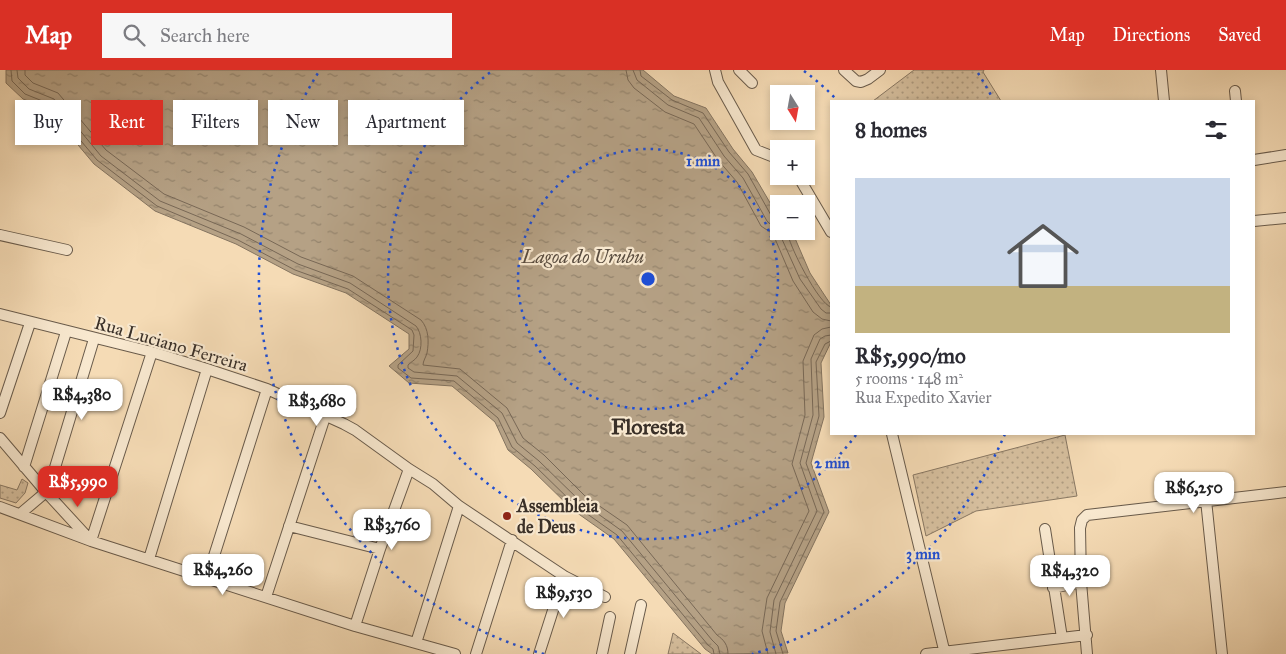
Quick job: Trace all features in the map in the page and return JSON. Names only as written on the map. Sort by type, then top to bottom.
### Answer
[{"type":"street","points":[[715,70],[718,82],[756,150],[770,155]]},
{"type":"street","points":[[739,70],[752,83]]},
{"type":"street","points":[[844,70],[856,81],[861,82],[880,70]]},
{"type":"street","points":[[1160,70],[1164,100]]},
{"type":"street","points":[[1255,160],[1286,155]]},
{"type":"street","points":[[803,185],[830,230]]},
{"type":"street","points":[[1255,221],[1286,218]]},
{"type":"street","points":[[0,235],[67,250]]},
{"type":"street","name":"Rua Luciano Ferreira","points":[[0,314],[152,352],[206,369],[267,389],[355,430],[433,484],[459,506],[564,576],[606,597]]},
{"type":"street","points":[[0,413],[30,323]]},
{"type":"street","points":[[24,467],[66,332]]},
{"type":"street","points":[[20,514],[46,492],[50,484],[94,339]]},
{"type":"street","points":[[91,541],[152,352]]},
{"type":"street","points":[[149,559],[206,369]]},
{"type":"street","points":[[206,578],[267,389]]},
{"type":"street","points":[[266,597],[325,417]]},
{"type":"street","points":[[892,435],[945,653]]},
{"type":"street","points":[[0,438],[91,541]]},
{"type":"street","points":[[355,626],[409,469]]},
{"type":"street","points":[[1087,654],[1081,582],[1080,528],[1082,520],[1087,515],[1099,512],[1286,492]]},
{"type":"street","points":[[1206,500],[1222,654]]},
{"type":"street","points":[[416,644],[459,506]]},
{"type":"street","points":[[0,507],[91,541],[355,626],[456,654]]},
{"type":"street","points":[[289,526],[380,549]]},
{"type":"street","points":[[1045,529],[1062,638]]},
{"type":"street","points":[[476,654],[512,540]]},
{"type":"street","points":[[539,654],[564,576]]},
{"type":"street","points":[[1053,588],[1081,582]]},
{"type":"street","points":[[630,654],[640,605]]},
{"type":"street","points":[[602,654],[610,617]]},
{"type":"street","points":[[926,654],[1086,634]]},
{"type":"shaded area","points":[[914,70],[984,70],[983,72],[1000,100],[874,100]]},
{"type":"shaded area","points":[[1065,435],[1077,496],[976,511],[926,536],[913,475]]},
{"type":"shaded area","points":[[22,479],[28,483],[25,493],[16,503],[0,498],[0,485],[17,490]]},
{"type":"shaded area","points":[[673,633],[701,654],[668,654]]},
{"type":"water","name":"Lagoa do Urubu","points":[[6,70],[643,70],[674,96],[706,108],[733,149],[752,172],[770,203],[770,240],[796,240],[810,273],[830,303],[830,344],[821,363],[824,417],[811,463],[829,512],[785,603],[781,631],[788,653],[712,654],[705,649],[614,539],[573,510],[531,469],[508,450],[495,422],[452,386],[409,383],[389,366],[409,349],[409,334],[346,293],[293,274],[236,244],[155,211],[94,164],[78,145],[81,145],[81,100],[23,99],[6,83]]},
{"type":"place","name":"Assembleia de Deus","points":[[507,516]]},
{"type":"district","name":"Floresta","points":[[648,426]]}]
